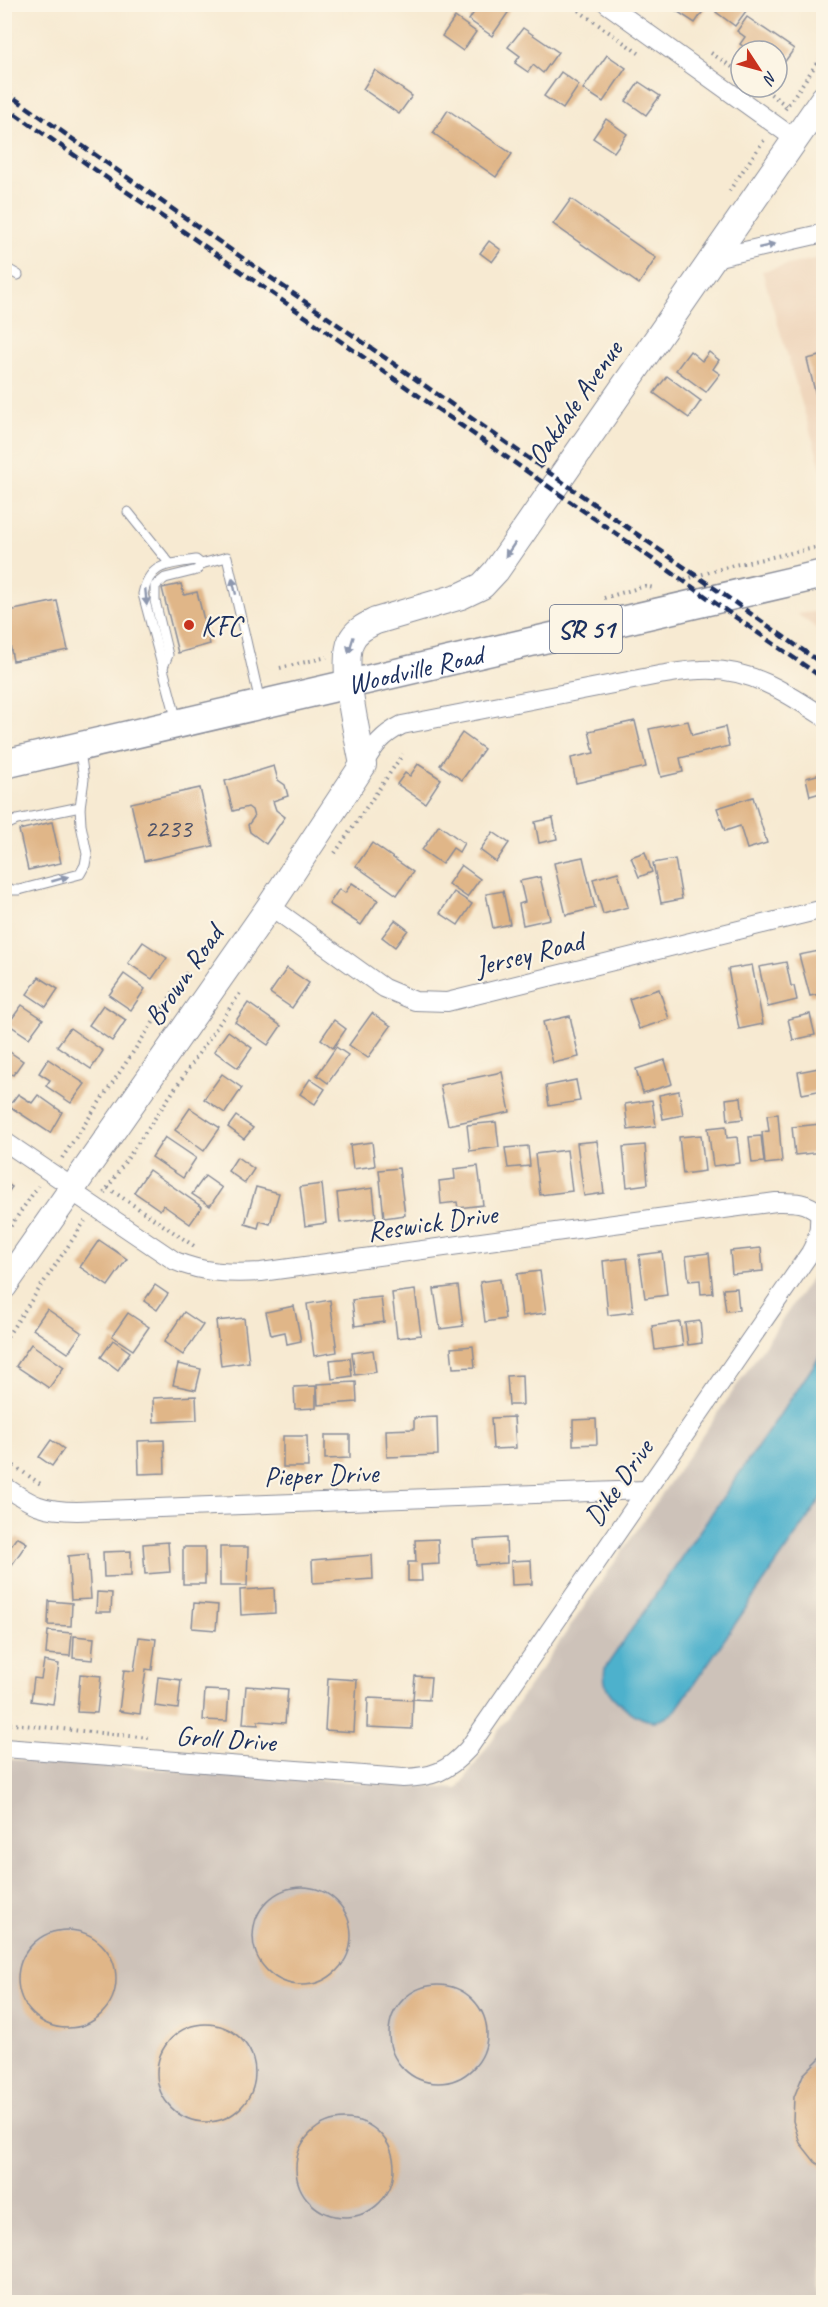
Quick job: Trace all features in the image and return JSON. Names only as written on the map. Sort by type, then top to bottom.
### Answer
[{"type":"main road","name":"Woodville Road","points":[[4,764],[824,574]]},
{"type":"street","points":[[607,4],[795,139]]},
{"type":"street","name":"Oakdale Avenue","points":[[349,684],[350,643],[355,634],[365,626],[461,596],[482,586],[496,571],[824,98]]},
{"type":"street","points":[[710,260],[824,233]]},
{"type":"street","points":[[363,765],[376,743],[386,732],[402,725],[659,675],[702,670],[727,671],[758,679],[798,699],[824,717]]},
{"type":"street","points":[[349,684],[363,765]]},
{"type":"street","name":"Brown Road","points":[[4,1286],[270,906],[363,765]]},
{"type":"street","name":"Jersey Road","points":[[270,906],[384,988],[415,1000],[429,1002],[447,1002],[824,909]]},
{"type":"street","name":"Reswick Drive","points":[[4,1142],[175,1261],[191,1268],[233,1274],[776,1202],[801,1203],[812,1206],[819,1213]]},
{"type":"street","name":"Dike Drive","points":[[442,1771],[468,1749],[810,1253],[818,1239],[819,1213]]},
{"type":"street","name":"Pieper Drive","points":[[4,1486],[39,1507],[68,1511],[645,1490]]},
{"type":"street","name":"Groll Drive","points":[[4,1748],[403,1778],[431,1775],[442,1771]]},
{"type":"lane","points":[[4,267],[18,275]]},
{"type":"lane","points":[[128,512],[170,564]]},
{"type":"lane","points":[[162,667],[168,655],[155,601],[155,586],[165,578],[197,570],[201,564],[227,557],[260,704]]},
{"type":"lane","points":[[177,724],[143,594],[147,579],[159,568],[196,560],[201,564]]},
{"type":"lane","points":[[4,886],[12,890],[19,890],[80,874],[85,865],[87,854],[80,807],[84,779],[80,746]]},
{"type":"lane","points":[[4,826],[17,820],[80,807]]},
{"type":"path","points":[[569,4],[646,58]]},
{"type":"path","points":[[778,99],[788,106],[824,53]]},
{"type":"path","points":[[726,195],[764,140],[754,133]]},
{"type":"path","points":[[677,581],[734,565],[824,546]]},
{"type":"path","points":[[601,599],[645,586],[654,588],[665,585]]},
{"type":"path","points":[[280,668],[333,655],[348,655]]},
{"type":"path","points":[[329,862],[403,754]]},
{"type":"path","points":[[4,1236],[62,1158],[188,972]]},
{"type":"path","points":[[102,1197],[242,990]]},
{"type":"path","points":[[52,1151],[62,1158]]},
{"type":"path","points":[[108,1188],[203,1252]]},
{"type":"path","points":[[4,1341],[89,1216]]},
{"type":"path","points":[[4,1459],[44,1486]]},
{"type":"path","points":[[4,1723],[149,1738]]},
{"type":"shaded area","points":[[823,257],[823,474],[762,271]]},
{"type":"shaded area","points":[[823,611],[823,633],[797,614]]},
{"type":"shaded area","points":[[823,1261],[823,2302],[5,2302],[4,1759],[458,1789]]},
{"type":"water","points":[[823,1352],[823,1496],[676,1710],[667,1717],[655,1721],[634,1714],[609,1692],[605,1682],[605,1668]]},
{"type":"building","points":[[479,4],[514,4],[492,36],[469,20]]},
{"type":"building","points":[[678,4],[708,4],[695,23],[675,10]]},
{"type":"building","points":[[722,4],[746,4],[749,7],[735,26],[716,12]]},
{"type":"building","points":[[455,17],[476,32],[463,51],[442,36]]},
{"type":"building","points":[[747,17],[779,39],[744,39],[745,37],[737,31]]},
{"type":"building","points":[[523,28],[558,52],[543,73],[533,65],[528,72],[515,63],[520,56],[508,47]]},
{"type":"building","points":[[789,46],[794,49],[789,56]]},
{"type":"building","points":[[607,55],[626,68],[603,102],[583,89]]},
{"type":"building","points":[[375,70],[412,96],[399,114],[363,89]]},
{"type":"building","points":[[561,72],[579,85],[563,109],[544,96]]},
{"type":"building","points":[[639,82],[660,96],[646,115],[626,101]]},
{"type":"building","points":[[448,110],[512,154],[496,177],[433,133]]},
{"type":"building","points":[[606,119],[627,134],[614,152],[593,138]]},
{"type":"building","points":[[571,199],[656,258],[639,284],[553,224]]},
{"type":"building","points":[[489,241],[501,250],[492,262],[480,253]]},
{"type":"building","points":[[690,351],[702,361],[709,352],[719,360],[713,369],[720,374],[706,392],[676,370]]},
{"type":"building","points":[[824,355],[824,424],[823,424],[807,359]]},
{"type":"building","points":[[667,376],[701,401],[689,418],[654,393]]},
{"type":"building","points":[[181,584],[184,595],[197,592],[210,644],[178,653],[162,588]]},
{"type":"building","points":[[57,601],[68,650],[13,661],[4,612]]},
{"type":"building","points":[[635,721],[646,767],[576,783],[571,758],[594,753],[589,731]]},
{"type":"building","points":[[688,721],[692,735],[725,727],[729,746],[680,758],[683,772],[661,777],[649,729]]},
{"type":"building","points":[[462,733],[484,749],[462,780],[440,765]]},
{"type":"building","points":[[418,764],[441,779],[425,803],[397,784],[405,773],[410,776]]},
{"type":"building","points":[[274,766],[278,780],[285,785],[288,796],[273,801],[276,810],[285,817],[266,844],[250,832],[248,825],[254,817],[252,810],[248,807],[233,811],[225,781]]},
{"type":"building","points":[[824,773],[824,792],[810,796],[806,778]]},
{"type":"building","points":[[200,788],[213,846],[144,861],[131,803]]},
{"type":"building","points":[[753,797],[767,843],[747,849],[740,826],[725,831],[717,808]]},
{"type":"building","points":[[553,818],[557,839],[539,843],[535,822]]},
{"type":"building","points":[[52,822],[61,863],[28,870],[19,830]]},
{"type":"building","points":[[439,825],[464,843],[459,852],[453,848],[442,864],[422,850]]},
{"type":"building","points":[[493,832],[509,843],[496,862],[480,850]]},
{"type":"building","points":[[372,843],[413,872],[397,895],[356,866]]},
{"type":"building","points":[[645,852],[652,872],[639,877],[631,857]]},
{"type":"building","points":[[583,857],[595,908],[566,915],[554,863]]},
{"type":"building","points":[[675,859],[682,899],[661,903],[653,863]]},
{"type":"building","points":[[461,865],[480,879],[467,897],[448,884]]},
{"type":"building","points":[[618,872],[628,907],[603,914],[593,879]]},
{"type":"building","points":[[540,877],[550,919],[523,925],[519,904],[525,902],[520,881]]},
{"type":"building","points":[[352,883],[378,900],[361,925],[329,904],[339,889],[345,893]]},
{"type":"building","points":[[503,891],[510,924],[493,928],[486,894]]},
{"type":"building","points":[[454,892],[472,904],[458,925],[440,913]]},
{"type":"building","points":[[395,920],[408,930],[395,947],[382,937]]},
{"type":"building","points":[[143,942],[167,958],[152,979],[128,963]]},
{"type":"building","points":[[819,951],[820,954],[824,953],[824,993],[810,996],[799,955]]},
{"type":"building","points":[[786,962],[791,986],[794,986],[797,1000],[768,1007],[759,967]]},
{"type":"building","points":[[752,965],[763,1024],[739,1029],[728,969]]},
{"type":"building","points":[[287,968],[309,983],[292,1008],[270,993]]},
{"type":"building","points":[[124,974],[145,989],[131,1010],[109,995]]},
{"type":"building","points":[[39,977],[58,989],[46,1007],[27,994]]},
{"type":"building","points":[[659,989],[669,1019],[639,1029],[629,999]]},
{"type":"building","points":[[248,1003],[281,1026],[268,1045],[235,1022]]},
{"type":"building","points":[[22,1005],[43,1019],[29,1038],[8,1024]]},
{"type":"building","points":[[103,1005],[126,1020],[112,1041],[89,1025]]},
{"type":"building","points":[[372,1013],[391,1026],[368,1058],[349,1045]]},
{"type":"building","points":[[810,1014],[815,1035],[793,1040],[788,1019]]},
{"type":"building","points":[[570,1016],[579,1057],[553,1063],[543,1022]]},
{"type":"building","points":[[334,1020],[346,1029],[333,1048],[321,1039]]},
{"type":"building","points":[[70,1028],[103,1051],[91,1069],[57,1046]]},
{"type":"building","points":[[228,1031],[252,1048],[238,1068],[214,1051]]},
{"type":"building","points":[[336,1047],[348,1055],[328,1083],[317,1075]]},
{"type":"building","points":[[4,1048],[23,1061],[13,1075],[4,1069]]},
{"type":"building","points":[[48,1059],[85,1084],[71,1103],[46,1086],[50,1080],[39,1073]]},
{"type":"building","points":[[665,1060],[672,1084],[643,1093],[636,1069]]},
{"type":"building","points":[[819,1068],[823,1090],[802,1094],[798,1072]]},
{"type":"building","points":[[502,1072],[510,1112],[448,1125],[440,1085]]},
{"type":"building","points":[[222,1074],[242,1088],[225,1113],[204,1099]]},
{"type":"building","points":[[310,1079],[325,1089],[315,1104],[300,1094]]},
{"type":"building","points":[[576,1080],[580,1101],[549,1106],[546,1086]]},
{"type":"building","points":[[679,1091],[683,1115],[663,1119],[659,1095]]},
{"type":"building","points":[[18,1094],[32,1103],[38,1095],[62,1112],[50,1133],[9,1106]]},
{"type":"building","points":[[741,1097],[743,1119],[728,1121],[726,1099]]},
{"type":"building","points":[[652,1100],[656,1126],[628,1130],[625,1104]]},
{"type":"building","points":[[190,1108],[220,1128],[204,1151],[175,1130]]},
{"type":"building","points":[[778,1114],[782,1162],[765,1164],[762,1132],[769,1131],[767,1115]]},
{"type":"building","points":[[236,1116],[253,1128],[244,1139],[228,1127]]},
{"type":"building","points":[[496,1122],[499,1147],[470,1151],[467,1125]]},
{"type":"building","points":[[820,1124],[823,1152],[795,1155],[792,1127]]},
{"type":"building","points":[[726,1126],[727,1138],[737,1137],[740,1163],[713,1166],[708,1128]]},
{"type":"building","points":[[701,1135],[705,1171],[683,1174],[679,1137]]},
{"type":"building","points":[[761,1136],[764,1162],[752,1163],[749,1137]]},
{"type":"building","points":[[165,1137],[196,1158],[183,1178],[152,1157]]},
{"type":"building","points":[[597,1141],[604,1193],[584,1196],[577,1143]]},
{"type":"building","points":[[372,1142],[375,1166],[353,1169],[350,1145]]},
{"type":"building","points":[[645,1145],[648,1184],[627,1187],[623,1147]]},
{"type":"building","points":[[528,1146],[530,1166],[508,1168],[505,1148]]},
{"type":"building","points":[[567,1150],[572,1191],[540,1195],[535,1154]]},
{"type":"building","points":[[237,1157],[254,1169],[245,1183],[228,1171]]},
{"type":"building","points":[[478,1166],[483,1205],[458,1208],[457,1202],[441,1204],[439,1181],[455,1179],[454,1169]]},
{"type":"building","points":[[399,1168],[405,1215],[384,1218],[379,1170]]},
{"type":"building","points":[[149,1170],[202,1207],[190,1224],[163,1205],[160,1210],[134,1192]]},
{"type":"building","points":[[205,1176],[222,1188],[210,1206],[192,1194]]},
{"type":"building","points":[[4,1182],[12,1187],[4,1198]]},
{"type":"building","points":[[322,1184],[326,1223],[305,1226],[300,1187]]},
{"type":"building","points":[[256,1187],[279,1193],[270,1224],[260,1221],[258,1228],[245,1224]]},
{"type":"building","points":[[373,1188],[376,1218],[340,1223],[337,1193]]},
{"type":"building","points":[[99,1240],[127,1259],[108,1286],[80,1267]]},
{"type":"building","points":[[761,1248],[763,1271],[732,1274],[730,1251]]},
{"type":"building","points":[[662,1252],[667,1295],[645,1298],[639,1255]]},
{"type":"building","points":[[709,1253],[713,1293],[701,1294],[700,1280],[689,1281],[686,1256]]},
{"type":"building","points":[[627,1258],[633,1312],[608,1315],[603,1261]]},
{"type":"building","points":[[540,1271],[546,1313],[522,1316],[517,1274]]},
{"type":"building","points":[[500,1279],[505,1319],[485,1322],[480,1282]]},
{"type":"building","points":[[155,1285],[168,1294],[157,1310],[144,1301]]},
{"type":"building","points":[[458,1286],[463,1326],[440,1329],[434,1289]]},
{"type":"building","points":[[737,1288],[739,1310],[726,1311],[723,1289]]},
{"type":"building","points":[[415,1290],[421,1335],[397,1338],[392,1293]]},
{"type":"building","points":[[381,1297],[384,1322],[355,1326],[352,1300]]},
{"type":"building","points":[[330,1300],[337,1352],[314,1356],[307,1304]]},
{"type":"building","points":[[294,1306],[301,1341],[287,1344],[285,1332],[271,1335],[266,1312]]},
{"type":"building","points":[[47,1309],[82,1333],[68,1353],[33,1329]]},
{"type":"building","points":[[184,1312],[203,1325],[183,1355],[164,1342]]},
{"type":"building","points":[[128,1313],[149,1327],[133,1350],[112,1336]]},
{"type":"building","points":[[244,1318],[249,1362],[221,1366],[216,1321]]},
{"type":"building","points":[[700,1321],[702,1343],[688,1345],[685,1323]]},
{"type":"building","points":[[680,1322],[683,1346],[655,1350],[652,1326]]},
{"type":"building","points":[[113,1340],[130,1352],[118,1370],[101,1357]]},
{"type":"building","points":[[31,1344],[64,1367],[49,1388],[16,1366]]},
{"type":"building","points":[[473,1346],[475,1367],[453,1368],[451,1348]]},
{"type":"building","points":[[373,1350],[376,1372],[355,1375],[352,1353]]},
{"type":"building","points":[[350,1358],[352,1376],[332,1379],[330,1360]]},
{"type":"building","points":[[178,1364],[201,1369],[196,1390],[173,1385]]},
{"type":"building","points":[[522,1375],[523,1405],[509,1405],[507,1376]]},
{"type":"building","points":[[356,1382],[357,1402],[318,1405],[317,1384]]},
{"type":"building","points":[[316,1386],[316,1408],[295,1409],[294,1387]]},
{"type":"building","points":[[196,1396],[197,1420],[154,1422],[153,1398]]},
{"type":"building","points":[[437,1417],[438,1455],[387,1457],[386,1430],[414,1429],[414,1418]]},
{"type":"building","points":[[514,1417],[516,1448],[493,1449],[491,1418]]},
{"type":"building","points":[[596,1419],[597,1444],[573,1445],[573,1420]]},
{"type":"building","points":[[325,1435],[350,1435],[350,1458],[325,1459]]},
{"type":"building","points":[[283,1436],[307,1436],[308,1467],[283,1467]]},
{"type":"building","points":[[51,1440],[64,1449],[52,1466],[39,1457]]},
{"type":"building","points":[[164,1440],[165,1473],[139,1474],[138,1441]]},
{"type":"building","points":[[17,1537],[27,1543],[11,1566],[4,1562],[4,1555]]},
{"type":"building","points":[[506,1538],[507,1563],[476,1565],[474,1540]]},
{"type":"building","points":[[438,1539],[439,1564],[421,1565],[422,1581],[408,1581],[408,1562],[416,1562],[415,1540]]},
{"type":"building","points":[[168,1542],[170,1572],[145,1574],[143,1544]]},
{"type":"building","points":[[183,1547],[205,1547],[205,1584],[183,1584]]},
{"type":"building","points":[[220,1547],[248,1547],[247,1586],[220,1586]]},
{"type":"building","points":[[131,1551],[131,1576],[104,1577],[103,1552]]},
{"type":"building","points":[[88,1554],[91,1599],[71,1600],[68,1556]]},
{"type":"building","points":[[372,1555],[373,1579],[313,1583],[312,1560]]},
{"type":"building","points":[[531,1560],[532,1584],[512,1585],[511,1561]]},
{"type":"building","points":[[274,1588],[275,1613],[241,1615],[240,1590]]},
{"type":"building","points":[[97,1592],[112,1593],[111,1612],[96,1612]]},
{"type":"building","points":[[49,1601],[72,1603],[71,1626],[48,1625]]},
{"type":"building","points":[[194,1603],[218,1605],[216,1630],[192,1628]]},
{"type":"building","points":[[48,1631],[72,1633],[70,1656],[46,1654]]},
{"type":"building","points":[[74,1636],[94,1638],[92,1660],[73,1658]]},
{"type":"building","points":[[139,1637],[156,1639],[152,1670],[146,1669],[140,1714],[119,1711],[124,1670],[134,1671]]},
{"type":"building","points":[[44,1661],[59,1664],[53,1704],[31,1701],[34,1678],[41,1679]]},
{"type":"building","points":[[80,1674],[101,1676],[97,1713],[77,1712]]},
{"type":"building","points":[[415,1676],[431,1677],[429,1700],[413,1699]]},
{"type":"building","points":[[158,1677],[181,1680],[178,1709],[155,1706]]},
{"type":"building","points":[[328,1678],[357,1680],[354,1732],[325,1730]]},
{"type":"building","points":[[246,1686],[288,1689],[285,1723],[258,1721],[258,1725],[243,1724]]},
{"type":"building","points":[[205,1690],[229,1691],[227,1721],[203,1720]]},
{"type":"building","points":[[368,1698],[413,1700],[412,1729],[367,1727]]},
{"type":"building","points":[[302,1887],[321,1891],[337,1901],[347,1917],[351,1936],[347,1955],[337,1971],[321,1981],[302,1985],[283,1981],[267,1971],[257,1955],[253,1936],[257,1917],[267,1901],[283,1891]]},
{"type":"building","points":[[67,1930],[86,1934],[102,1944],[112,1960],[116,1979],[112,1998],[102,2014],[86,2024],[67,2028],[48,2024],[32,2014],[22,1998],[18,1979],[22,1960],[32,1944],[48,1934]]},
{"type":"building","points":[[438,1985],[457,1989],[473,1999],[483,2015],[487,2034],[483,2053],[473,2069],[457,2079],[438,2083],[419,2079],[403,2069],[393,2053],[389,2034],[393,2015],[403,1999],[419,1989]]},
{"type":"building","points":[[206,2024],[225,2028],[241,2038],[251,2054],[255,2073],[251,2092],[241,2108],[225,2118],[206,2122],[187,2118],[171,2108],[161,2092],[157,2073],[161,2054],[171,2038],[187,2028]]},
{"type":"building","points":[[824,2054],[824,2168],[815,2162],[800,2143],[793,2121],[794,2097],[803,2075]]},
{"type":"building","points":[[345,2119],[364,2123],[380,2133],[390,2149],[394,2168],[390,2187],[380,2203],[364,2213],[345,2217],[326,2213],[310,2203],[300,2187],[296,2168],[300,2149],[310,2133],[326,2123]]},
{"type":"railway","points":[[4,91],[824,665]]},
{"type":"railway","points":[[4,106],[824,679]]},
{"type":"place","name":"KFC","points":[[189,625]]}]
